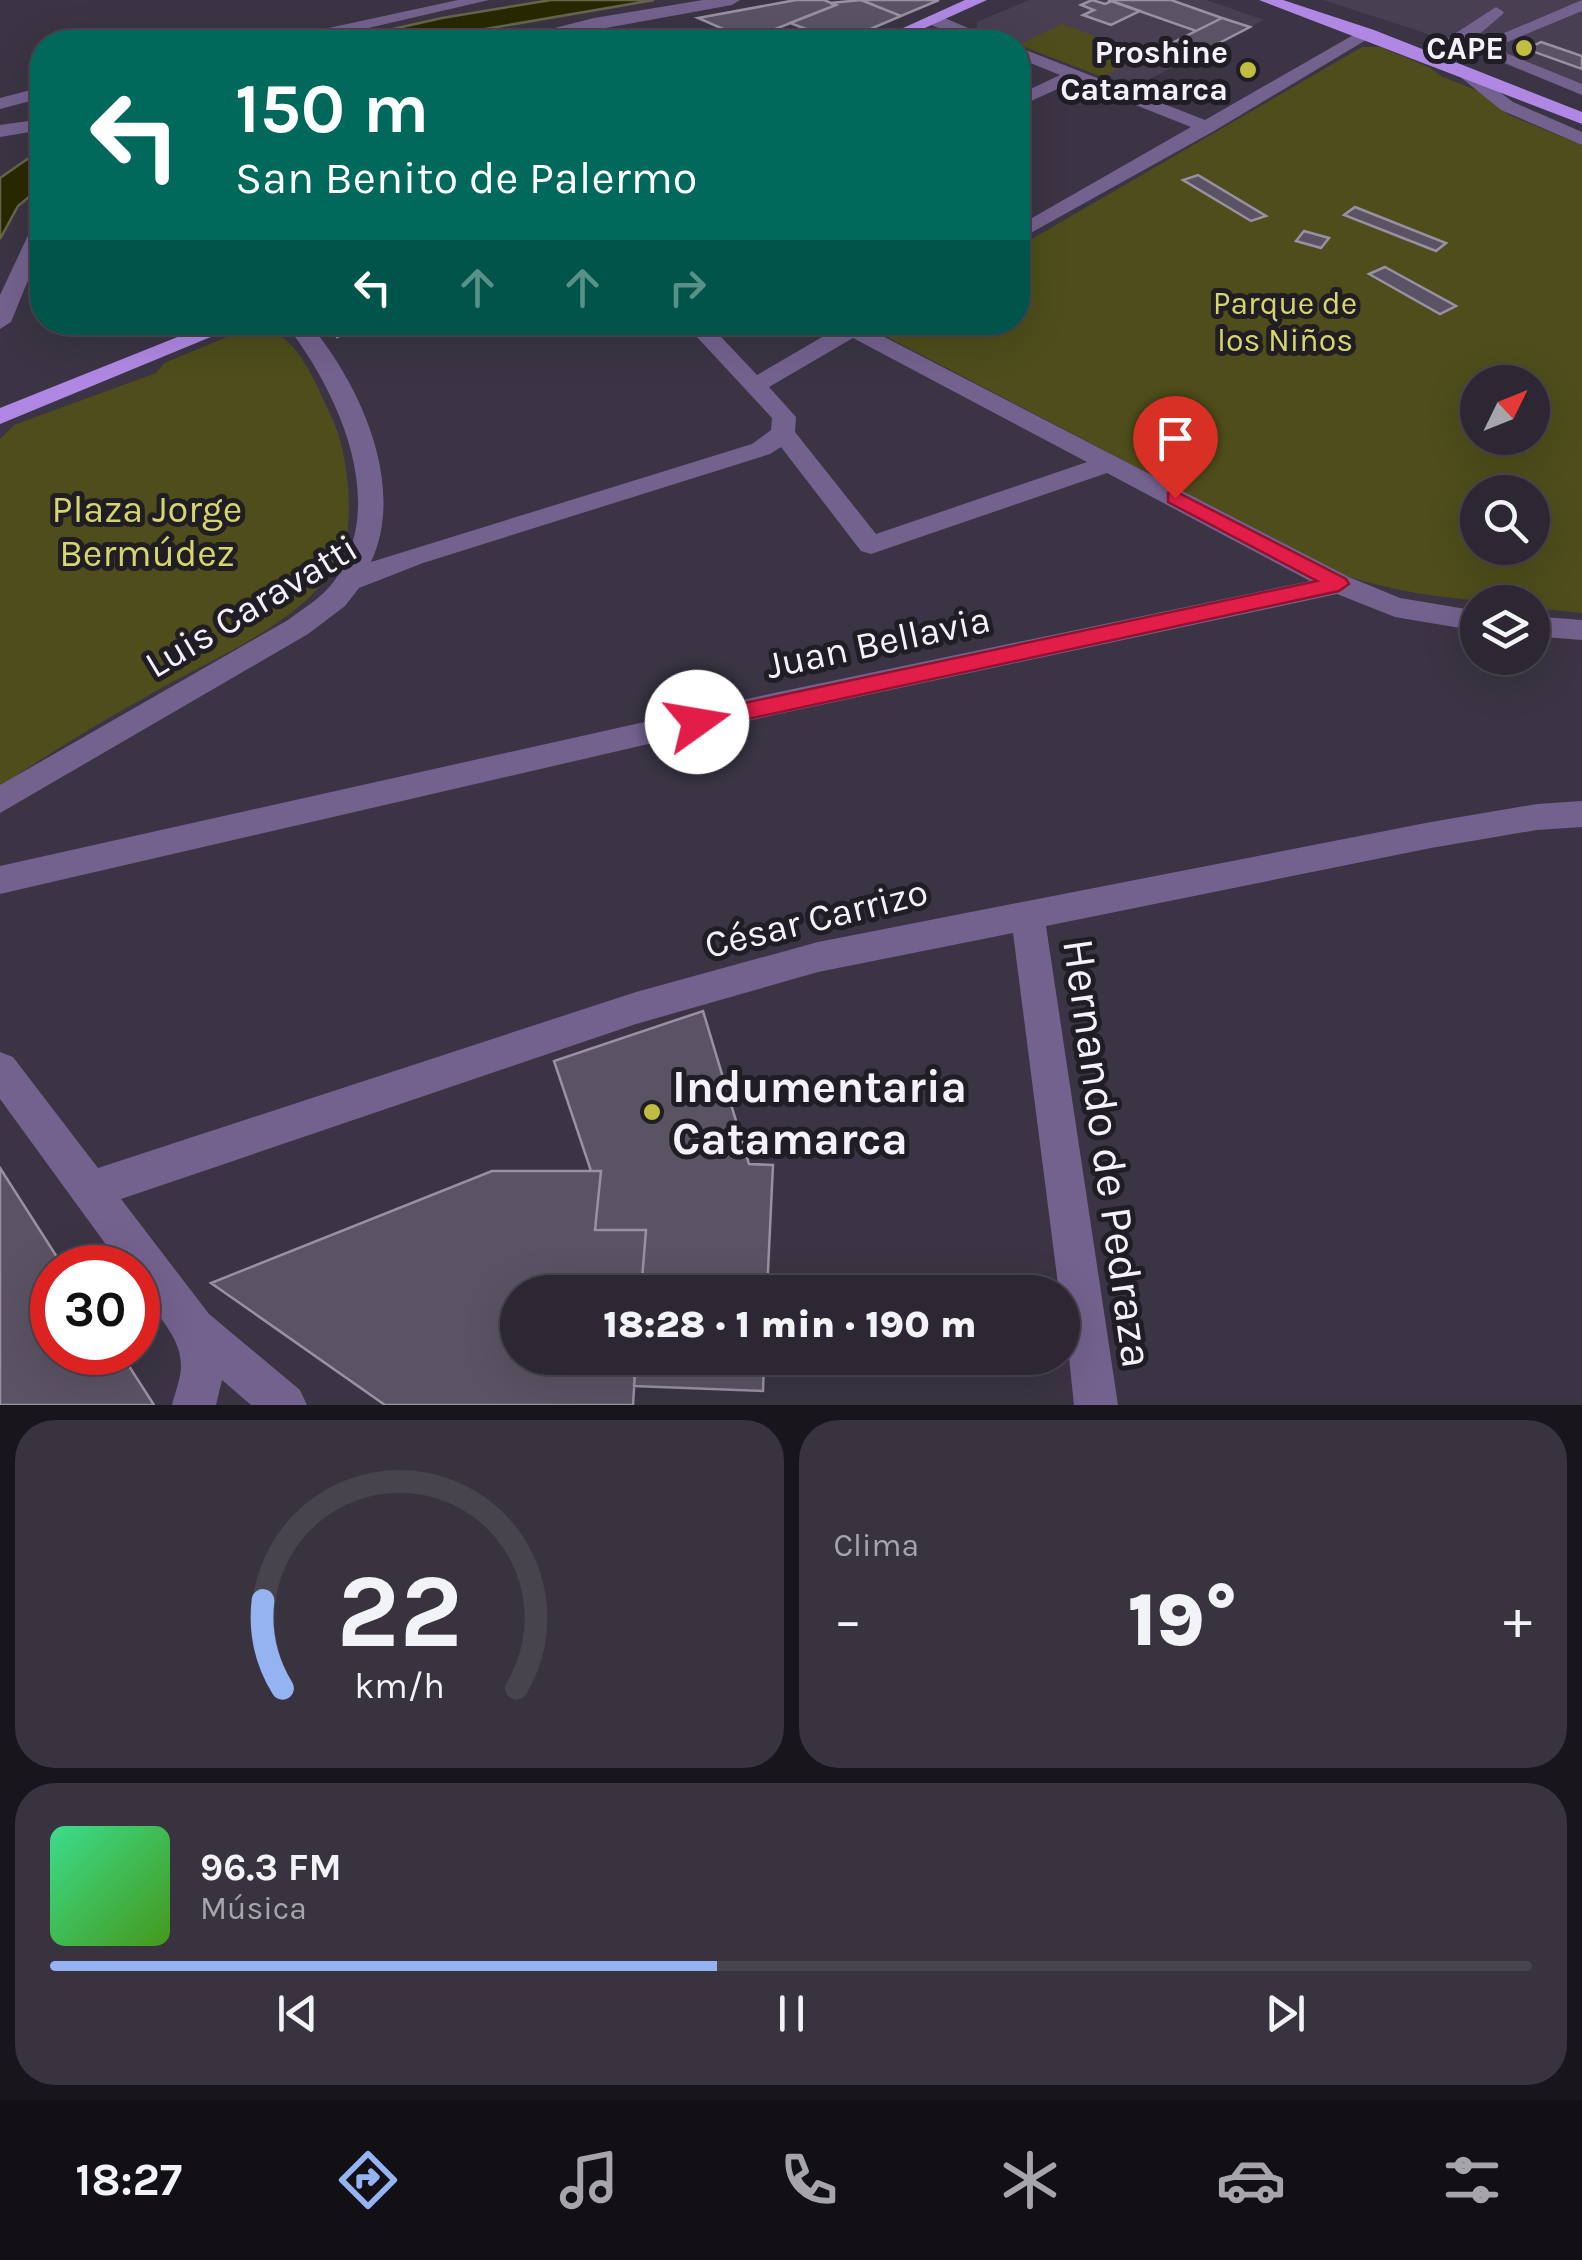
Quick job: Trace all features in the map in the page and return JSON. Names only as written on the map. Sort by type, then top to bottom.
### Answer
[{"type":"main road","points":[[910,30],[979,0]]},
{"type":"main road","points":[[1268,0],[1368,34],[1582,118]]},
{"type":"main road","points":[[0,418],[204,335]]},
{"type":"street","points":[[342,30],[481,0]]},
{"type":"street","points":[[561,30],[732,0]]},
{"type":"street","points":[[1582,5],[1478,48],[1582,90]]},
{"type":"street","points":[[1430,58],[1458,46],[1466,34],[1496,12]]},
{"type":"street","points":[[934,20],[960,30]]},
{"type":"street","points":[[1030,227],[1368,34]]},
{"type":"street","points":[[1466,34],[1490,44]]},
{"type":"street","points":[[1030,57],[1207,128]]},
{"type":"street","points":[[1464,71],[1520,114],[1582,139]]},
{"type":"street","points":[[1030,96],[1073,75]]},
{"type":"street","points":[[0,104],[30,95]]},
{"type":"street","points":[[0,131],[30,127]]},
{"type":"street","points":[[0,322],[30,263]]},
{"type":"street","points":[[305,335],[351,409],[366,450],[372,489],[366,531],[349,581]]},
{"type":"street","points":[[707,335],[784,417],[784,433],[871,545],[1110,464]]},
{"type":"street","points":[[756,384],[836,335]]},
{"type":"street","points":[[871,335],[1339,584],[1395,607],[1460,618]]},
{"type":"street","name":"Luis Caravatti","points":[[0,800],[298,627],[335,599],[349,581],[413,557],[761,449],[784,433]]},
{"type":"street","name":"Juan Bellavia","points":[[0,880],[774,704],[1339,584]]},
{"type":"street","points":[[1550,627],[1582,630]]},
{"type":"street","name":"César Carrizo","points":[[92,1189],[636,1008],[818,957],[1431,835],[1537,817],[1582,814]]},
{"type":"street","name":"Hernando de Pedraza","points":[[1028,914],[1096,1405]]},
{"type":"street","points":[[0,1070],[194,1329],[285,1405]]},
{"type":"street","points":[[194,1329],[203,1367],[194,1405]]},
{"type":"shaded area","points":[[551,0],[654,0],[480,30],[388,30]]},
{"type":"shaded area","points":[[1029,0],[1207,0],[1264,20],[1132,88],[1030,49],[1030,30],[982,30],[977,28],[977,22]]},
{"type":"shaded area","name":"CAPE","points":[[1323,0],[1582,0],[1582,94],[1416,30]]},
{"type":"shaded area","points":[[30,157],[30,196],[18,206],[0,239],[0,178]]},
{"type":"green space","points":[[1062,24],[1145,55],[1102,77],[1030,49],[1030,40]]},
{"type":"green space","name":"Parque de los Niños","points":[[1362,47],[1380,47],[1486,94],[1509,115],[1582,145],[1582,613],[1550,610],[1550,585],[1460,585],[1460,599],[1343,575],[887,335],[1030,335],[1030,240]]},
{"type":"green space","name":"Plaza Jorge Bermúdez","points":[[232,335],[279,335],[288,342],[314,379],[339,435],[349,495],[342,554],[317,589],[274,625],[111,717],[0,786],[0,439],[14,425],[156,373],[164,363]]},
{"type":"building","points":[[796,0],[824,0],[836,5],[773,30],[725,30],[698,18]]},
{"type":"building","points":[[861,0],[939,0],[901,16]]},
{"type":"building","points":[[861,0],[901,16],[868,30],[808,30],[790,23],[836,5],[830,3]]},
{"type":"building","points":[[1092,0],[1105,4],[1112,1],[1140,11],[1111,25],[1083,15],[1094,10],[1081,5]]},
{"type":"building","points":[[1108,0],[1171,0],[1222,18],[1196,31]]},
{"type":"building","points":[[1222,18],[1250,27],[1196,55],[1168,45]]},
{"type":"building","points":[[1541,42],[1582,56],[1582,69],[1526,49]]},
{"type":"building","points":[[1198,175],[1266,216],[1251,221],[1183,180]]},
{"type":"building","points":[[1355,207],[1446,243],[1436,251],[1344,215]]},
{"type":"building","points":[[1304,231],[1329,238],[1321,248],[1296,241]]},
{"type":"building","points":[[1385,267],[1456,306],[1440,314],[1369,274]]},
{"type":"building","name":"Indumentaria Catamarca","points":[[703,1011],[749,1164],[773,1165],[768,1275],[642,1275],[646,1230],[595,1230],[601,1171],[591,1171],[554,1061]]},
{"type":"building","points":[[0,1168],[49,1245],[30,1245],[30,1375],[135,1375],[154,1405],[0,1405]]},
{"type":"building","points":[[492,1171],[601,1171],[595,1230],[646,1230],[642,1275],[500,1275],[500,1375],[635,1375],[633,1405],[385,1405],[211,1283]]},
{"type":"building","points":[[635,1375],[763,1375],[763,1391],[634,1386]]},
{"type":"place","name":"CAPE","points":[[1524,48]]},
{"type":"place","name":"Proshine Catamarca","points":[[1248,70]]},
{"type":"place","name":"Indumentaria Catamarca","points":[[652,1112]]},
{"type":"route","points":[[697,722],[1339,584],[1175,498]]}]
